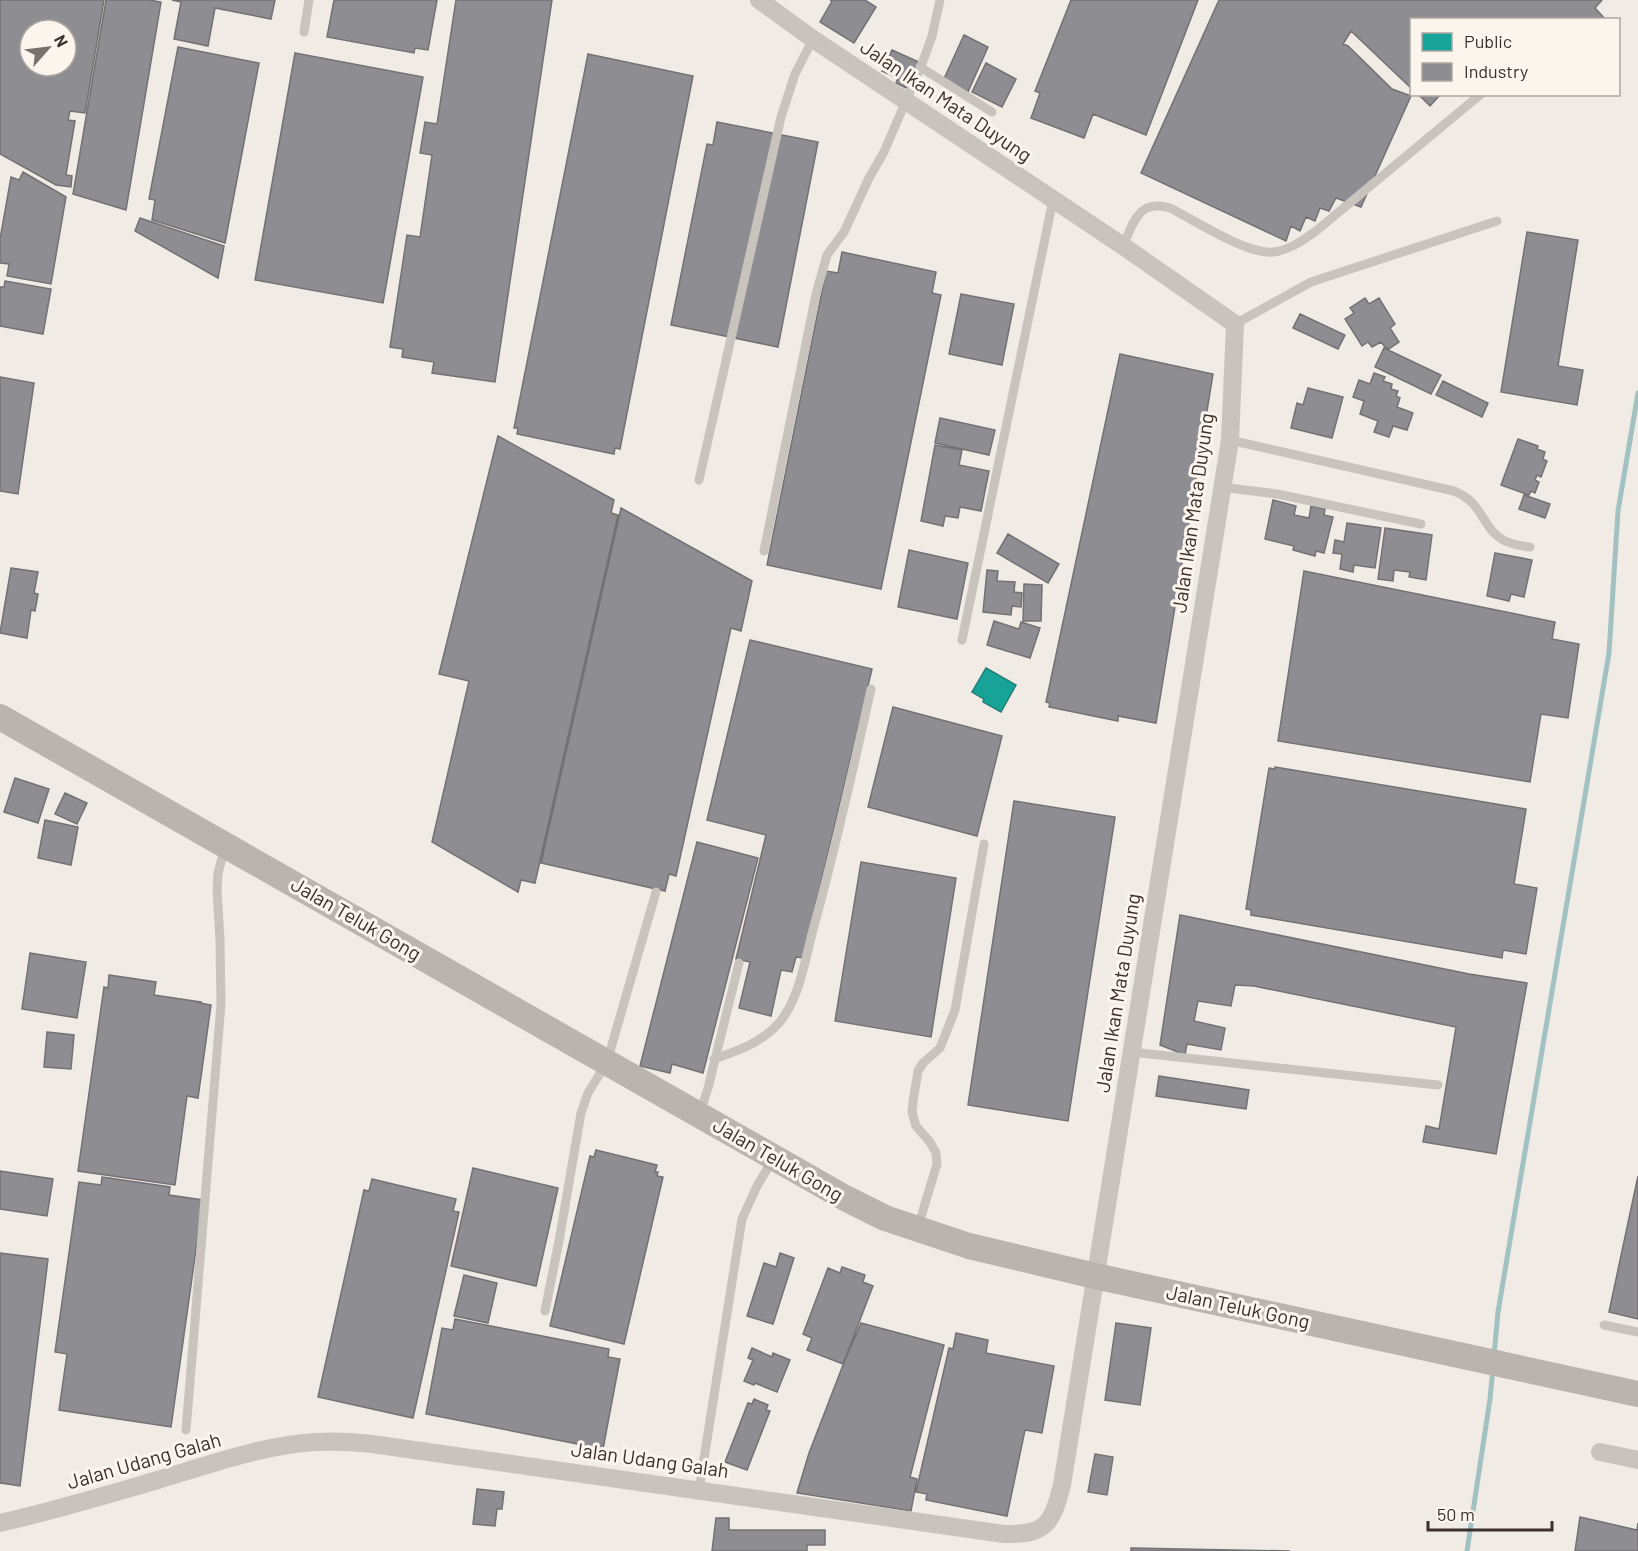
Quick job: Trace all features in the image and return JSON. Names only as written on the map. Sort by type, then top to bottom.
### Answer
[{"type":"street","name":"Jalan Ikan Mata Duyung","points":[[759,0],[813,39],[1123,246],[1235,324],[1230,440],[1095,1276]]},
{"type":"street","name":"Jalan Teluk Gong","points":[[0,717],[845,1198],[885,1218],[969,1246],[1095,1276],[1638,1394]]},
{"type":"street","name":"Jalan Udang Galah","points":[[0,1523],[73,1505],[261,1451],[316,1442],[346,1441],[1004,1534],[1019,1535],[1035,1532],[1054,1514],[1062,1485],[1095,1276]]},
{"type":"street","points":[[1600,1452],[1638,1460]]},
{"type":"lane","points":[[304,32],[309,0]]},
{"type":"lane","points":[[764,551],[826,255],[844,232],[884,152],[932,36],[940,0]]},
{"type":"lane","points":[[699,480],[782,117],[795,74],[813,39]]},
{"type":"lane","points":[[920,67],[992,112]]},
{"type":"lane","points":[[1123,246],[1138,214],[1146,208],[1157,205],[1170,208],[1245,248],[1274,252],[1288,248],[1316,231],[1479,96]]},
{"type":"lane","points":[[962,640],[1053,200]]},
{"type":"lane","points":[[1235,324],[1311,282],[1497,221]]},
{"type":"lane","points":[[1230,440],[1454,491],[1472,501],[1492,532],[1503,540],[1530,548]]},
{"type":"lane","points":[[1221,487],[1277,494],[1421,524]]},
{"type":"lane","points":[[714,1059],[739,1050],[767,1035],[779,1023],[794,999],[835,848],[871,689]]},
{"type":"lane","points":[[186,1430],[221,1004],[218,873],[226,844]]},
{"type":"lane","points":[[917,1229],[938,1158],[930,1142],[916,1126],[912,1112],[918,1071],[923,1063],[940,1048],[955,1010],[984,844]]},
{"type":"lane","points":[[545,1311],[581,1113],[588,1093],[607,1062],[656,892]]},
{"type":"lane","points":[[699,1115],[708,1088],[739,963]]},
{"type":"lane","points":[[1131,1052],[1438,1085]]},
{"type":"lane","points":[[699,1490],[741,1219],[774,1157]]},
{"type":"lane","points":[[1604,1325],[1638,1332]]},
{"type":"building: Public","points":[[986,668],[1016,685],[1001,712],[983,702],[984,699],[972,692]]},
{"type":"building: Industry","points":[[0,0],[104,0],[85,113],[70,111],[68,120],[75,121],[66,175],[72,176],[71,187],[56,185],[0,154]]},
{"type":"building: Industry","points":[[106,0],[161,2],[126,210],[73,194]]},
{"type":"building: Industry","points":[[172,0],[275,0],[271,19],[215,8],[208,46],[174,39],[181,2]]},
{"type":"building: Industry","points":[[334,0],[437,0],[428,50],[415,48],[414,53],[327,37]]},
{"type":"building: Industry","points":[[456,0],[552,0],[495,382],[432,373],[434,362],[402,357],[403,349],[390,347],[407,235],[420,237],[432,155],[420,153],[425,122],[437,124]]},
{"type":"building: Industry","points":[[830,0],[865,0],[876,7],[854,43],[820,22],[832,1]]},
{"type":"building: Industry","points":[[1071,0],[1198,0],[1146,135],[1093,114],[1084,138],[1031,118],[1040,93],[1035,91]]},
{"type":"building: Industry","points":[[1219,0],[1602,0],[1595,8],[1604,18],[1410,18],[1410,87],[1351,31],[1343,44],[1348,46],[1392,89],[1411,96],[1361,207],[1336,198],[1329,211],[1320,208],[1315,221],[1306,217],[1300,231],[1291,226],[1286,241],[1141,173]]},
{"type":"building: Industry","points":[[964,35],[988,47],[967,94],[942,83]]},
{"type":"building: Industry","points":[[178,47],[259,63],[225,243],[152,220],[155,200],[149,199]]},
{"type":"building: Industry","points":[[892,50],[919,62],[906,88],[896,83],[898,78],[882,71]]},
{"type":"building: Industry","points":[[295,53],[423,77],[383,303],[255,280]]},
{"type":"building: Industry","points":[[588,54],[693,76],[620,449],[615,448],[614,454],[517,434],[518,428],[514,428]]},
{"type":"building: Industry","points":[[986,63],[1016,79],[1002,107],[972,92]]},
{"type":"building: Industry","points":[[1420,96],[1439,96],[1430,106]]},
{"type":"building: Industry","points":[[717,122],[818,142],[778,347],[671,325],[707,144],[713,145]]},
{"type":"building: Industry","points":[[23,172],[66,197],[51,284],[7,276],[9,264],[0,263],[0,239],[11,177],[19,180]]},
{"type":"building: Industry","points":[[140,218],[224,246],[218,278],[135,231]]},
{"type":"building: Industry","points":[[1527,232],[1578,240],[1558,366],[1583,370],[1577,405],[1501,392]]},
{"type":"building: Industry","points":[[842,252],[936,272],[932,293],[941,295],[881,589],[767,565],[826,271],[838,273]]},
{"type":"building: Industry","points":[[5,281],[51,289],[43,334],[0,326],[0,287],[4,287]]},
{"type":"building: Industry","points":[[961,294],[1014,304],[1002,365],[949,354]]},
{"type":"building: Industry","points":[[1365,298],[1369,304],[1379,298],[1395,324],[1390,328],[1399,342],[1389,349],[1381,342],[1372,347],[1368,342],[1362,346],[1345,319],[1354,313],[1350,308]]},
{"type":"building: Industry","points":[[1300,314],[1345,335],[1338,349],[1293,328]]},
{"type":"building: Industry","points":[[1384,348],[1441,375],[1431,394],[1375,367]]},
{"type":"building: Industry","points":[[1120,354],[1213,374],[1156,723],[1118,716],[1118,721],[1049,707],[1050,703],[1046,702]]},
{"type":"building: Industry","points":[[1374,373],[1385,377],[1383,381],[1392,384],[1391,389],[1398,391],[1396,396],[1400,398],[1397,407],[1413,413],[1407,430],[1393,426],[1389,437],[1374,432],[1378,421],[1360,414],[1364,401],[1353,397],[1359,380],[1370,384]]},
{"type":"building: Industry","points":[[0,377],[34,383],[18,494],[0,491]]},
{"type":"building: Industry","points":[[1443,381],[1488,403],[1482,417],[1436,395]]},
{"type":"building: Industry","points":[[1308,388],[1343,397],[1332,438],[1291,428],[1297,403],[1303,405]]},
{"type":"building: Industry","points":[[940,418],[995,430],[989,455],[935,443]]},
{"type":"building: Industry","points":[[498,436],[614,500],[611,513],[618,515],[535,883],[521,880],[518,892],[432,842],[469,681],[439,674]]},
{"type":"building: Industry","points":[[1518,439],[1538,446],[1537,449],[1545,452],[1543,459],[1547,461],[1541,477],[1537,475],[1535,480],[1539,482],[1535,493],[1531,491],[1529,495],[1501,485]]},
{"type":"building: Industry","points":[[935,445],[962,450],[959,465],[989,471],[981,511],[960,507],[958,518],[945,516],[943,526],[921,521]]},
{"type":"building: Industry","points":[[1524,495],[1550,504],[1545,518],[1519,509]]},
{"type":"building: Industry","points":[[1273,500],[1296,506],[1294,515],[1309,518],[1311,506],[1325,509],[1324,515],[1333,517],[1324,553],[1316,551],[1315,556],[1293,550],[1294,546],[1265,539]]},
{"type":"building: Industry","points":[[621,508],[752,581],[741,631],[731,628],[676,876],[669,874],[665,891],[541,863]]},
{"type":"building: Industry","points":[[1347,523],[1381,528],[1375,568],[1354,565],[1353,572],[1340,569],[1342,554],[1333,553],[1335,540],[1344,542]]},
{"type":"building: Industry","points":[[1385,528],[1432,535],[1426,580],[1409,577],[1410,572],[1394,570],[1393,581],[1378,579]]},
{"type":"building: Industry","points":[[1008,534],[1059,564],[1048,583],[997,553]]},
{"type":"building: Industry","points":[[909,550],[968,563],[957,619],[898,607]]},
{"type":"building: Industry","points":[[1495,553],[1532,560],[1524,597],[1511,594],[1509,601],[1487,596]]},
{"type":"building: Industry","points":[[11,568],[38,572],[34,593],[38,594],[35,611],[31,610],[27,638],[0,633]]},
{"type":"building: Industry","points":[[987,570],[998,571],[997,581],[1015,582],[1014,592],[1022,593],[1021,607],[1012,606],[1011,615],[983,612]]},
{"type":"building: Industry","points":[[1304,571],[1555,622],[1552,639],[1579,644],[1568,718],[1541,714],[1530,782],[1278,741]]},
{"type":"building: Industry","points":[[1024,584],[1042,585],[1041,621],[1023,621]]},
{"type":"building: Industry","points":[[994,621],[1019,629],[1021,622],[1040,628],[1030,658],[987,645]]},
{"type":"building: Industry","points":[[750,640],[872,669],[803,958],[796,957],[792,972],[781,970],[771,1016],[739,1008],[750,962],[736,959],[766,835],[707,820]]},
{"type":"building: Industry","points":[[893,707],[1002,736],[977,836],[868,807]]},
{"type":"building: Industry","points":[[1275,767],[1526,809],[1514,884],[1537,888],[1526,954],[1503,950],[1502,958],[1251,915],[1251,910],[1246,909],[1269,768],[1275,769]]},
{"type":"building: Industry","points":[[15,778],[49,789],[38,823],[4,812]]},
{"type":"building: Industry","points":[[65,793],[87,803],[77,824],[55,814]]},
{"type":"building: Industry","points":[[1014,801],[1115,817],[1068,1121],[968,1105]]},
{"type":"building: Industry","points":[[45,820],[78,827],[71,865],[38,858]]},
{"type":"building: Industry","points":[[697,842],[758,858],[703,1073],[672,1064],[670,1073],[640,1066]]},
{"type":"building: Industry","points":[[861,862],[956,878],[931,1037],[835,1021]]},
{"type":"building: Industry","points":[[1180,915],[1469,974],[1527,983],[1496,1154],[1423,1142],[1426,1126],[1439,1129],[1456,1027],[1254,986],[1235,985],[1231,1006],[1198,1001],[1194,1021],[1225,1028],[1221,1050],[1187,1044],[1185,1055],[1160,1045]]},
{"type":"building: Industry","points":[[30,953],[86,962],[77,1018],[22,1009]]},
{"type":"building: Industry","points":[[109,975],[156,982],[154,995],[211,1005],[198,1098],[187,1096],[175,1185],[78,1171],[104,987],[108,988]]},
{"type":"building: Industry","points":[[47,1032],[74,1035],[71,1069],[44,1067]]},
{"type":"building: Industry","points":[[1159,1076],[1249,1090],[1246,1109],[1156,1096]]},
{"type":"building: Industry","points":[[596,1150],[657,1165],[655,1172],[658,1172],[657,1176],[663,1177],[624,1344],[550,1326],[590,1156],[594,1157]]},
{"type":"building: Industry","points":[[473,1168],[558,1188],[536,1286],[451,1266]]},
{"type":"building: Industry","points":[[0,1171],[53,1179],[47,1216],[0,1209]]},
{"type":"building: Industry","points":[[1638,1176],[1638,1319],[1609,1312]]},
{"type":"building: Industry","points":[[102,1177],[170,1187],[169,1195],[203,1200],[171,1427],[59,1410],[67,1354],[55,1352],[79,1182],[101,1185]]},
{"type":"building: Industry","points":[[372,1179],[456,1199],[453,1211],[459,1212],[413,1418],[318,1397],[364,1190],[369,1191]]},
{"type":"building: Industry","points":[[0,1253],[48,1259],[20,1486],[0,1483]]},
{"type":"building: Industry","points":[[780,1253],[794,1258],[773,1324],[747,1316],[764,1263],[776,1267]]},
{"type":"building: Industry","points":[[842,1267],[865,1275],[863,1282],[873,1286],[843,1364],[807,1350],[812,1338],[803,1334],[828,1268],[840,1273]]},
{"type":"building: Industry","points":[[464,1275],[497,1283],[488,1323],[454,1316]]},
{"type":"building: Industry","points":[[455,1319],[609,1349],[608,1357],[620,1359],[603,1449],[426,1414],[442,1328],[453,1330]]},
{"type":"building: Industry","points":[[861,1323],[944,1345],[910,1477],[917,1479],[911,1511],[797,1493],[809,1453]]},
{"type":"building: Industry","points":[[1116,1323],[1151,1328],[1140,1405],[1105,1400]]},
{"type":"building: Industry","points":[[956,1333],[988,1340],[986,1353],[1054,1366],[1042,1433],[1025,1430],[1007,1516],[926,1500],[927,1494],[916,1492],[949,1348],[953,1349]]},
{"type":"building: Industry","points":[[752,1348],[772,1357],[773,1353],[790,1360],[777,1392],[744,1381],[753,1360],[748,1358]]},
{"type":"building: Industry","points":[[754,1399],[768,1405],[766,1410],[770,1411],[747,1470],[725,1462],[748,1403],[752,1404]]},
{"type":"building: Industry","points":[[1095,1454],[1113,1457],[1107,1495],[1088,1492]]},
{"type":"building: Industry","points":[[477,1489],[504,1492],[502,1509],[497,1509],[495,1526],[473,1524]]},
{"type":"building: Industry","points":[[1580,1517],[1637,1530],[1638,1523],[1638,1551],[1575,1551]]},
{"type":"building: Industry","points":[[716,1518],[729,1518],[729,1530],[825,1530],[825,1545],[807,1545],[807,1551],[712,1551]]},
{"type":"building: Industry","points":[[1131,1548],[1290,1551],[1131,1551]]},
{"type":"waterway","points":[[1494,1356],[1498,1312],[1609,653],[1618,511],[1638,393]]},
{"type":"waterway","points":[[1467,1551],[1493,1368]]}]
